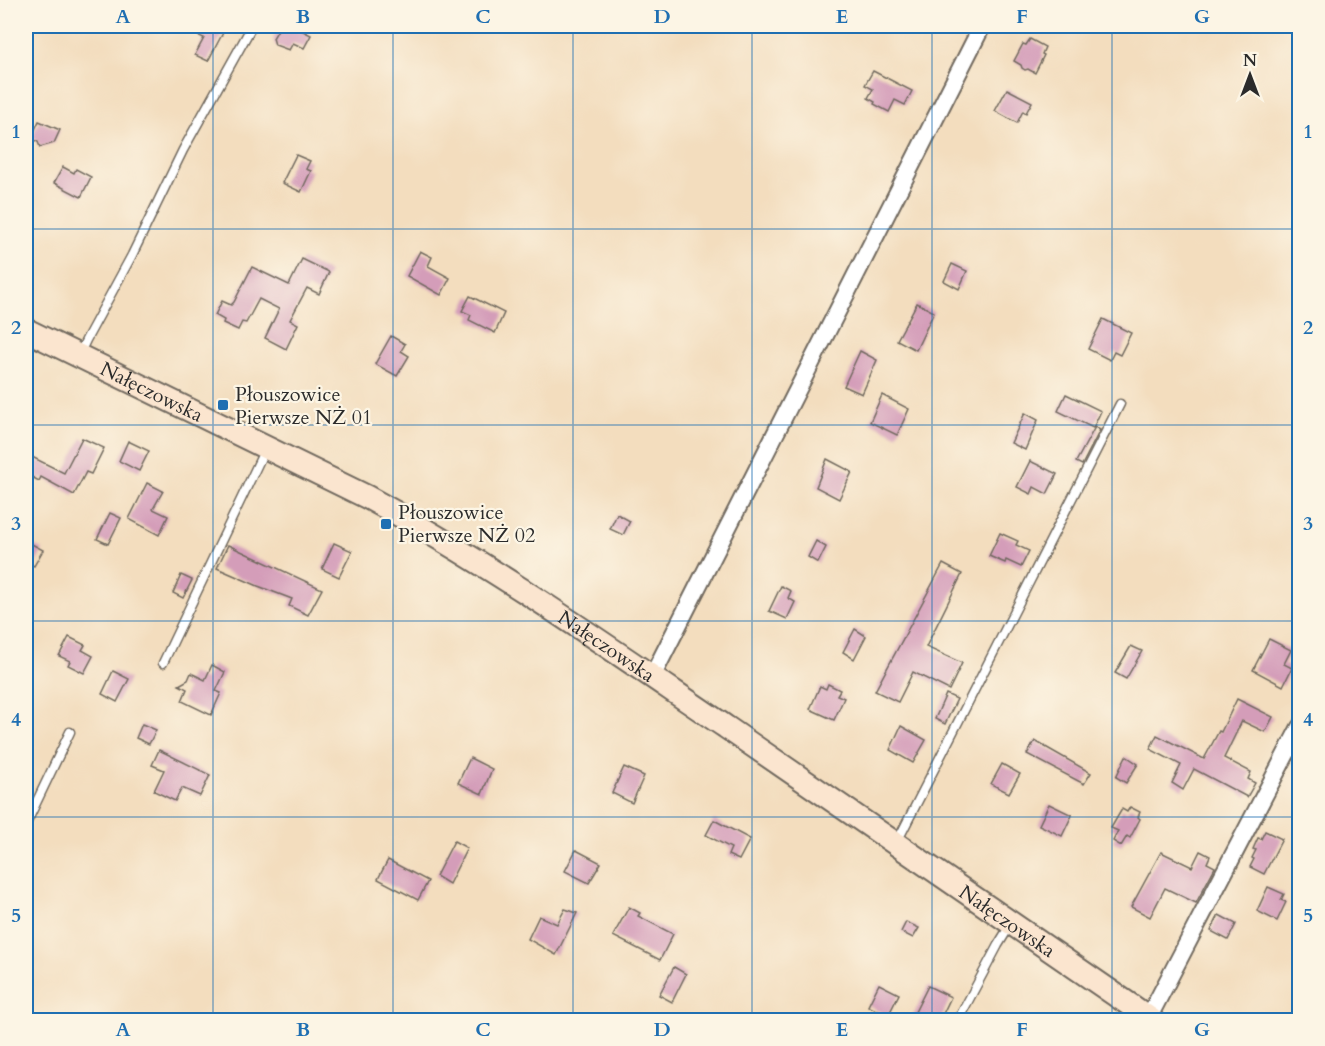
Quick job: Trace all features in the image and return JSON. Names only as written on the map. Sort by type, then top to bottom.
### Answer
[{"type":"main road","name":"Nałęczowska","points":[[26,330],[367,497],[444,540],[543,602],[651,675],[1150,1019]]},
{"type":"street","points":[[651,675],[982,26]]},
{"type":"street","points":[[1150,1019],[1153,1009],[1299,727]]},
{"type":"lane","points":[[79,356],[183,150],[252,26]]},
{"type":"lane","points":[[895,843],[916,806],[1120,404]]},
{"type":"lane","points":[[163,663],[266,447]]},
{"type":"lane","points":[[26,824],[70,732]]},
{"type":"lane","points":[[958,1020],[998,945],[1012,924]]},
{"type":"building","points":[[178,26],[217,26],[225,29],[208,61],[195,55],[204,38]]},
{"type":"building","points":[[280,26],[293,26],[311,35],[304,48],[293,43],[289,50],[275,45],[273,38]]},
{"type":"building","points":[[1030,39],[1045,47],[1042,54],[1044,55],[1035,73],[1028,69],[1025,70],[1014,61],[1023,44],[1026,45]]},
{"type":"building","points":[[873,71],[912,91],[905,105],[895,100],[889,112],[868,98],[873,89],[865,85]]},
{"type":"building","points":[[1007,89],[1032,102],[1026,113],[1023,111],[1017,123],[995,111]]},
{"type":"building","points":[[39,121],[60,130],[54,143],[40,147],[38,142],[31,138]]},
{"type":"building","points":[[296,155],[310,161],[306,169],[311,171],[301,192],[282,183]]},
{"type":"building","points":[[63,167],[74,173],[76,169],[91,177],[81,197],[54,183]]},
{"type":"building","points":[[420,251],[432,257],[428,266],[450,278],[441,295],[407,276]]},
{"type":"building","points":[[302,259],[329,272],[319,294],[307,288],[290,320],[298,324],[286,349],[265,338],[279,309],[259,299],[246,323],[242,322],[238,330],[223,323],[224,320],[215,315],[222,301],[231,305],[234,302],[252,267],[289,285]]},
{"type":"building","points":[[952,264],[967,271],[959,289],[944,281]]},
{"type":"building","points":[[470,296],[504,313],[495,333],[469,320],[471,315],[462,311]]},
{"type":"building","points":[[917,303],[934,312],[916,350],[897,340]]},
{"type":"building","points":[[1103,319],[1131,333],[1120,355],[1114,352],[1110,360],[1088,349]]},
{"type":"building","points":[[391,336],[405,344],[401,351],[409,356],[397,376],[375,364]]},
{"type":"building","points":[[860,351],[877,360],[862,394],[844,386]]},
{"type":"building","points":[[1066,394],[1101,411],[1093,428],[1058,411]]},
{"type":"building","points":[[882,395],[909,409],[897,435],[870,422]]},
{"type":"building","points":[[1025,413],[1038,420],[1025,450],[1011,443]]},
{"type":"building","points":[[1095,427],[1100,430],[1082,465],[1076,462]]},
{"type":"building","points":[[82,438],[104,448],[91,474],[86,472],[74,495],[41,477],[39,481],[26,474],[26,454],[64,473]]},
{"type":"building","points":[[128,441],[149,451],[139,471],[119,461]]},
{"type":"building","points":[[827,459],[852,472],[839,499],[816,487]]},
{"type":"building","points":[[1030,461],[1057,474],[1047,494],[1034,487],[1031,494],[1017,487]]},
{"type":"building","points":[[147,483],[163,491],[153,509],[168,516],[159,535],[129,519]]},
{"type":"building","points":[[110,513],[121,518],[108,544],[97,539]]},
{"type":"building","points":[[617,514],[630,521],[623,535],[610,529]]},
{"type":"building","points":[[1000,533],[1018,541],[1016,545],[1029,551],[1021,567],[989,556]]},
{"type":"building","points":[[26,541],[43,550],[34,566],[26,562]]},
{"type":"building","points":[[816,541],[826,547],[818,563],[808,557]]},
{"type":"building","points":[[334,543],[352,551],[339,577],[322,569]]},
{"type":"building","points":[[228,545],[322,589],[308,615],[289,606],[292,599],[217,568]]},
{"type":"building","points":[[943,564],[962,574],[926,647],[962,663],[949,690],[913,672],[898,702],[875,691]]},
{"type":"building","points":[[181,575],[192,580],[183,598],[173,593]]},
{"type":"building","points":[[781,586],[791,591],[788,598],[795,602],[787,619],[769,611]]},
{"type":"building","points":[[855,629],[866,636],[854,659],[843,652]]},
{"type":"building","points":[[69,637],[85,645],[82,650],[93,656],[84,673],[68,665],[70,661],[59,656]]},
{"type":"building","points":[[1269,639],[1291,650],[1284,664],[1292,668],[1283,686],[1253,670]]},
{"type":"building","points":[[1131,646],[1142,651],[1126,679],[1115,673]]},
{"type":"building","points":[[212,665],[225,672],[216,691],[221,693],[211,715],[182,701],[187,689],[179,685],[188,680],[191,673],[205,680]]},
{"type":"building","points":[[113,671],[129,679],[117,702],[102,694]]},
{"type":"building","points":[[828,684],[840,690],[837,695],[844,698],[834,720],[810,709],[820,686],[826,689]]},
{"type":"building","points":[[946,694],[957,699],[945,724],[935,719]]},
{"type":"building","points":[[1237,699],[1273,717],[1265,732],[1242,721],[1224,758],[1251,772],[1248,779],[1255,783],[1247,797],[1194,769],[1183,790],[1172,783],[1181,765],[1150,749],[1157,735],[1204,759],[1219,731],[1221,732]]},
{"type":"building","points":[[142,724],[156,730],[149,744],[136,738]]},
{"type":"building","points":[[901,726],[926,740],[913,763],[890,750]]},
{"type":"building","points":[[1035,741],[1091,773],[1084,784],[1027,754]]},
{"type":"building","points":[[159,750],[210,775],[200,796],[182,788],[175,801],[154,791],[164,770],[152,765]]},
{"type":"building","points":[[1126,756],[1138,764],[1126,783],[1116,777]]},
{"type":"building","points":[[470,758],[492,769],[482,794],[458,783]]},
{"type":"building","points":[[1002,764],[1020,774],[1009,793],[991,784]]},
{"type":"building","points":[[624,767],[644,776],[632,803],[612,793]]},
{"type":"building","points":[[1049,804],[1072,815],[1062,836],[1039,825]]},
{"type":"building","points":[[1130,807],[1140,812],[1138,817],[1140,819],[1130,838],[1127,836],[1121,846],[1113,841],[1118,831],[1111,828],[1122,809],[1127,812]]},
{"type":"building","points":[[714,820],[750,839],[739,860],[728,855],[731,848],[706,835]]},
{"type":"building","points":[[1265,831],[1282,839],[1264,874],[1250,867],[1256,850],[1253,849],[1258,838],[1261,839]]},
{"type":"building","points":[[454,841],[467,848],[449,884],[436,876]]},
{"type":"building","points":[[576,850],[601,863],[589,883],[565,871]]},
{"type":"building","points":[[1200,851],[1210,856],[1207,863],[1215,867],[1196,903],[1165,888],[1150,917],[1131,907],[1161,852],[1192,867]]},
{"type":"building","points":[[388,860],[428,881],[418,900],[378,879]]},
{"type":"building","points":[[1268,887],[1284,894],[1281,900],[1286,902],[1277,921],[1257,911]]},
{"type":"building","points":[[629,907],[640,913],[638,916],[673,934],[660,960],[613,936]]},
{"type":"building","points":[[565,909],[577,913],[556,955],[528,939],[539,916],[557,924]]},
{"type":"building","points":[[1219,915],[1236,924],[1228,940],[1211,931]]},
{"type":"building","points":[[906,922],[919,928],[913,938],[901,932]]},
{"type":"building","points":[[674,967],[686,974],[672,1002],[659,995]]},
{"type":"building","points":[[879,984],[899,994],[888,1016],[868,1006]]},
{"type":"building","points":[[928,986],[951,997],[940,1020],[911,1020]]},
{"type":"place","name":"Płouszowice Pierwsze NŻ 01","points":[[223,405]]},
{"type":"place","name":"Płouszowice Pierwsze NŻ 02","points":[[386,524]]}]
